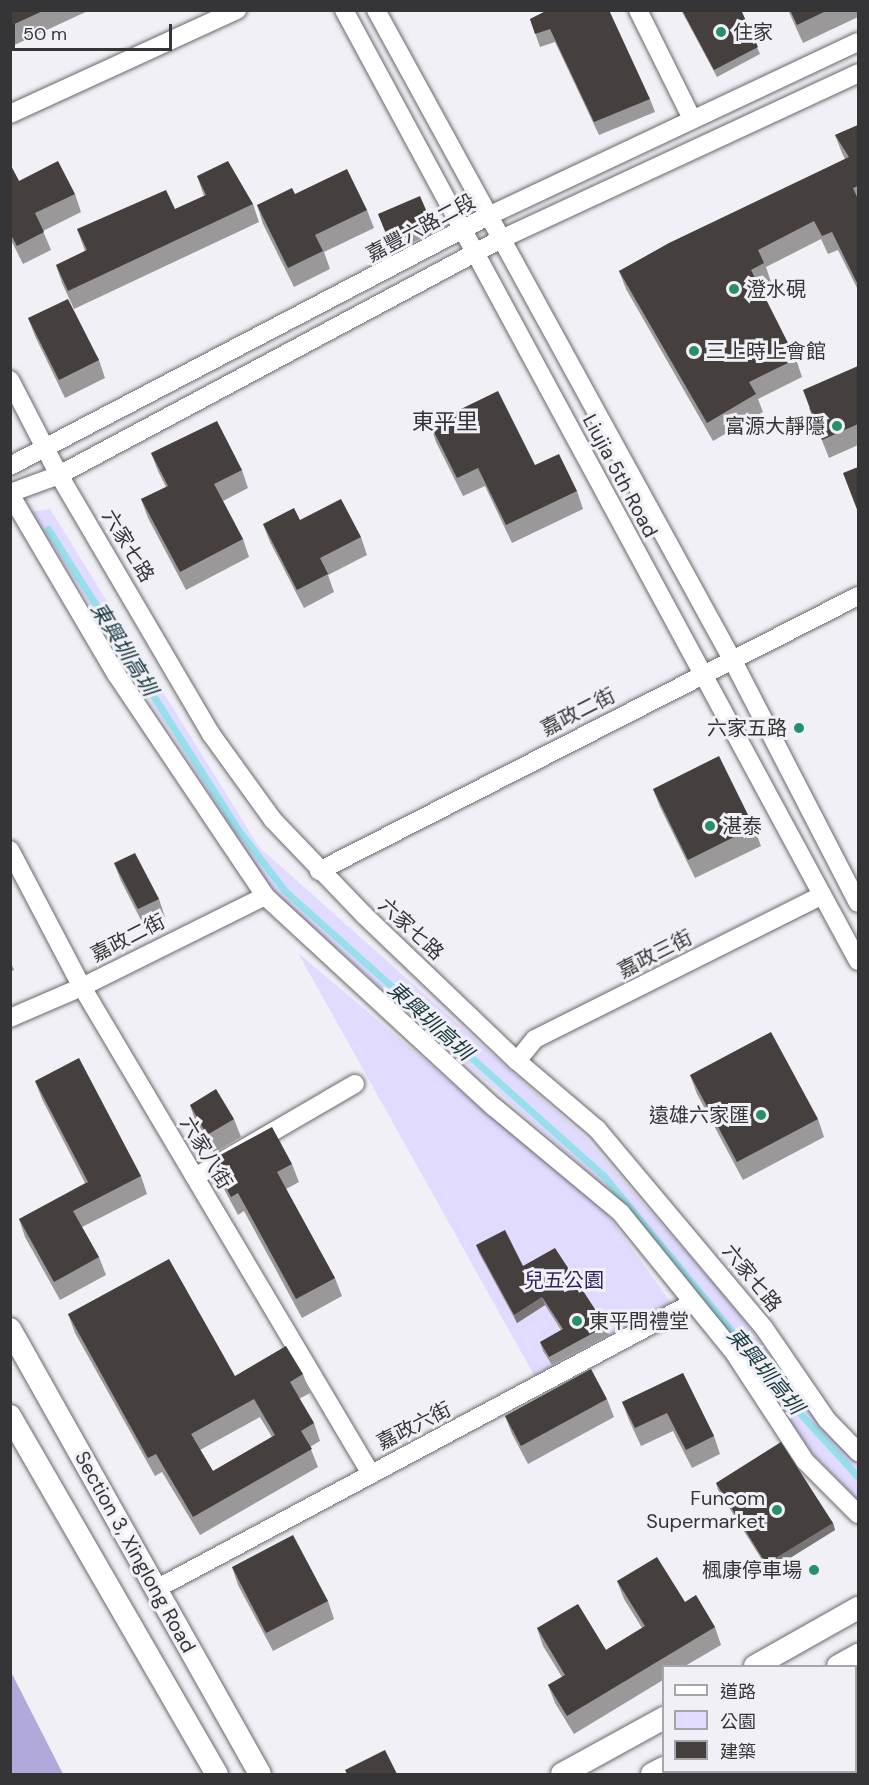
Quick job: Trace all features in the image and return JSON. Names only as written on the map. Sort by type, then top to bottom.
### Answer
[{"type":"street","points":[[10,114],[237,10]]},
{"type":"street","name":"Liujia 5th Road","points":[[344,10],[820,896],[858,961]]},
{"type":"street","name":"Liujia 5th Road","points":[[376,10],[486,217],[733,661],[858,903]]},
{"type":"street","points":[[638,10],[692,119]]},
{"type":"street","name":"嘉豐六路二段","points":[[10,466],[464,232],[486,217],[858,42]]},
{"type":"street","points":[[858,73],[499,240],[476,255],[306,341],[59,475],[10,494],[116,674],[265,896],[494,1107],[621,1213],[735,1354],[805,1461],[858,1514]]},
{"type":"street","name":"六家七路","points":[[10,380],[59,475],[211,734],[273,820],[319,871],[517,1061],[597,1130],[764,1328],[820,1411],[858,1452]]},
{"type":"street","name":"嘉政二街","points":[[319,871],[858,596]]},
{"type":"street","name":"六家八街","points":[[10,850],[82,987],[371,1474]]},
{"type":"street","name":"嘉政二街","points":[[10,1018],[82,987],[265,896]]},
{"type":"street","name":"嘉政三街","points":[[517,1061],[535,1039],[820,896]]},
{"type":"street","points":[[195,1177],[355,1084]]},
{"type":"street","name":"嘉政六街","points":[[156,1589],[692,1302]]},
{"type":"street","name":"Section 3, Xinglong Road","points":[[10,1329],[260,1774]]},
{"type":"street","name":"Section 3, Xinglong Road","points":[[10,1416],[217,1774]]},
{"type":"street","points":[[757,1665],[858,1608]]},
{"type":"street","points":[[840,1665],[858,1655]]},
{"type":"street","points":[[562,1774],[662,1719]]},
{"type":"green space","points":[[50,509],[259,847],[585,1137],[728,1300],[833,1437],[858,1461],[858,1500],[813,1454],[726,1331],[600,1182],[284,902],[257,870],[31,512]]},
{"type":"green space","name":"兒五公園","points":[[298,953],[607,1214],[672,1304],[538,1382]]},
{"type":"shaded area","points":[[11,1672],[63,1774],[11,1774]]},
{"type":"building","points":[[10,10],[45,10],[10,26]]},
{"type":"building","points":[[548,10],[609,10],[650,99],[594,122],[550,29],[535,34],[530,19]]},
{"type":"building","name":"住家","points":[[682,10],[741,10],[758,47],[714,70]]},
{"type":"building","points":[[790,10],[828,10],[797,25]]},
{"type":"building","points":[[858,125],[858,186],[853,188],[858,199],[858,285],[832,232],[822,236],[814,221],[758,250],[764,263],[751,270],[796,359],[749,382],[756,394],[707,423],[619,271],[669,243],[849,157],[835,135]]},
{"type":"building","points":[[58,161],[75,194],[35,213],[44,232],[17,246],[10,233],[10,164],[19,181]]},
{"type":"building","points":[[228,161],[253,204],[68,291],[56,265],[87,250],[77,229],[166,190],[175,209],[206,195],[197,176]]},
{"type":"building","points":[[347,169],[367,210],[315,235],[323,251],[288,268],[257,205],[292,188],[295,194]]},
{"type":"building","points":[[420,196],[432,224],[391,246],[378,214]]},
{"type":"building","points":[[68,299],[99,360],[59,380],[28,318]]},
{"type":"building","points":[[858,366],[858,424],[822,440],[803,390]]},
{"type":"building","points":[[498,391],[535,465],[559,454],[577,491],[506,525],[478,468],[457,478],[430,424]]},
{"type":"building","points":[[217,421],[242,470],[214,484],[243,539],[180,572],[141,499],[168,486],[151,453]]},
{"type":"building","points":[[858,467],[858,512],[843,473]]},
{"type":"building","points":[[341,499],[361,537],[320,558],[328,574],[297,590],[263,524],[294,508],[300,520]]},
{"type":"building","name":"湛泰","points":[[719,756],[754,827],[688,860],[653,789]]},
{"type":"building","points":[[135,853],[159,899],[138,909],[114,863]]},
{"type":"building","name":"遠雄六家匯","points":[[771,1032],[818,1119],[737,1162],[690,1075]]},
{"type":"building","points":[[79,1058],[141,1176],[73,1211],[99,1257],[54,1282],[19,1219],[88,1182],[35,1081]]},
{"type":"building","points":[[216,1089],[234,1119],[207,1135],[190,1105]]},
{"type":"building","points":[[272,1127],[292,1164],[277,1172],[335,1278],[296,1299],[238,1193],[231,1197],[211,1160]]},
{"type":"building","points":[[505,1230],[523,1266],[555,1248],[606,1326],[549,1357],[540,1342],[563,1329],[542,1297],[514,1315],[476,1245]]},
{"type":"building","points":[[169,1259],[235,1376],[286,1346],[303,1374],[290,1382],[314,1423],[301,1431],[312,1449],[193,1517],[156,1454],[148,1458],[68,1314]],"holes":[[[254,1399],[275,1435],[213,1471],[191,1434]]]},
{"type":"building","points":[[591,1369],[607,1399],[521,1446],[505,1416]]},
{"type":"building","points":[[683,1373],[714,1436],[686,1450],[667,1413],[635,1428],[622,1402]]},
{"type":"building","name":"Funcom Supermarket","points":[[781,1442],[833,1523],[766,1564],[716,1483]]},
{"type":"building","points":[[293,1535],[328,1601],[266,1633],[232,1567]]},
{"type":"building","points":[[657,1557],[685,1602],[696,1595],[715,1627],[567,1716],[548,1685],[565,1675],[537,1628],[578,1604],[606,1650],[645,1626],[617,1581]]},
{"type":"building","points":[[385,1750],[397,1774],[347,1774],[345,1770]]},
{"type":"waterway","name":"東興圳高圳","points":[[48,529],[237,828],[285,891],[603,1175],[796,1409],[858,1477]]},
{"type":"place","name":"住家","points":[[721,32]]},
{"type":"place","name":"澄水硯","points":[[734,289]]},
{"type":"place","name":"三上時上會館","points":[[694,351]]},
{"type":"place","name":"富源大靜隱","points":[[837,426]]},
{"type":"place","name":"六家五路","points":[[799,728]]},
{"type":"place","name":"湛泰","points":[[710,826]]},
{"type":"place","name":"遠雄六家匯","points":[[761,1115]]},
{"type":"place","name":"東平問禮堂","points":[[577,1321]]},
{"type":"place","name":"Funcom Supermarket","points":[[777,1510]]},
{"type":"place","name":"楓康停車場","points":[[814,1570]]},
{"type":"district","name":"東平里","points":[[445,422]]}]
